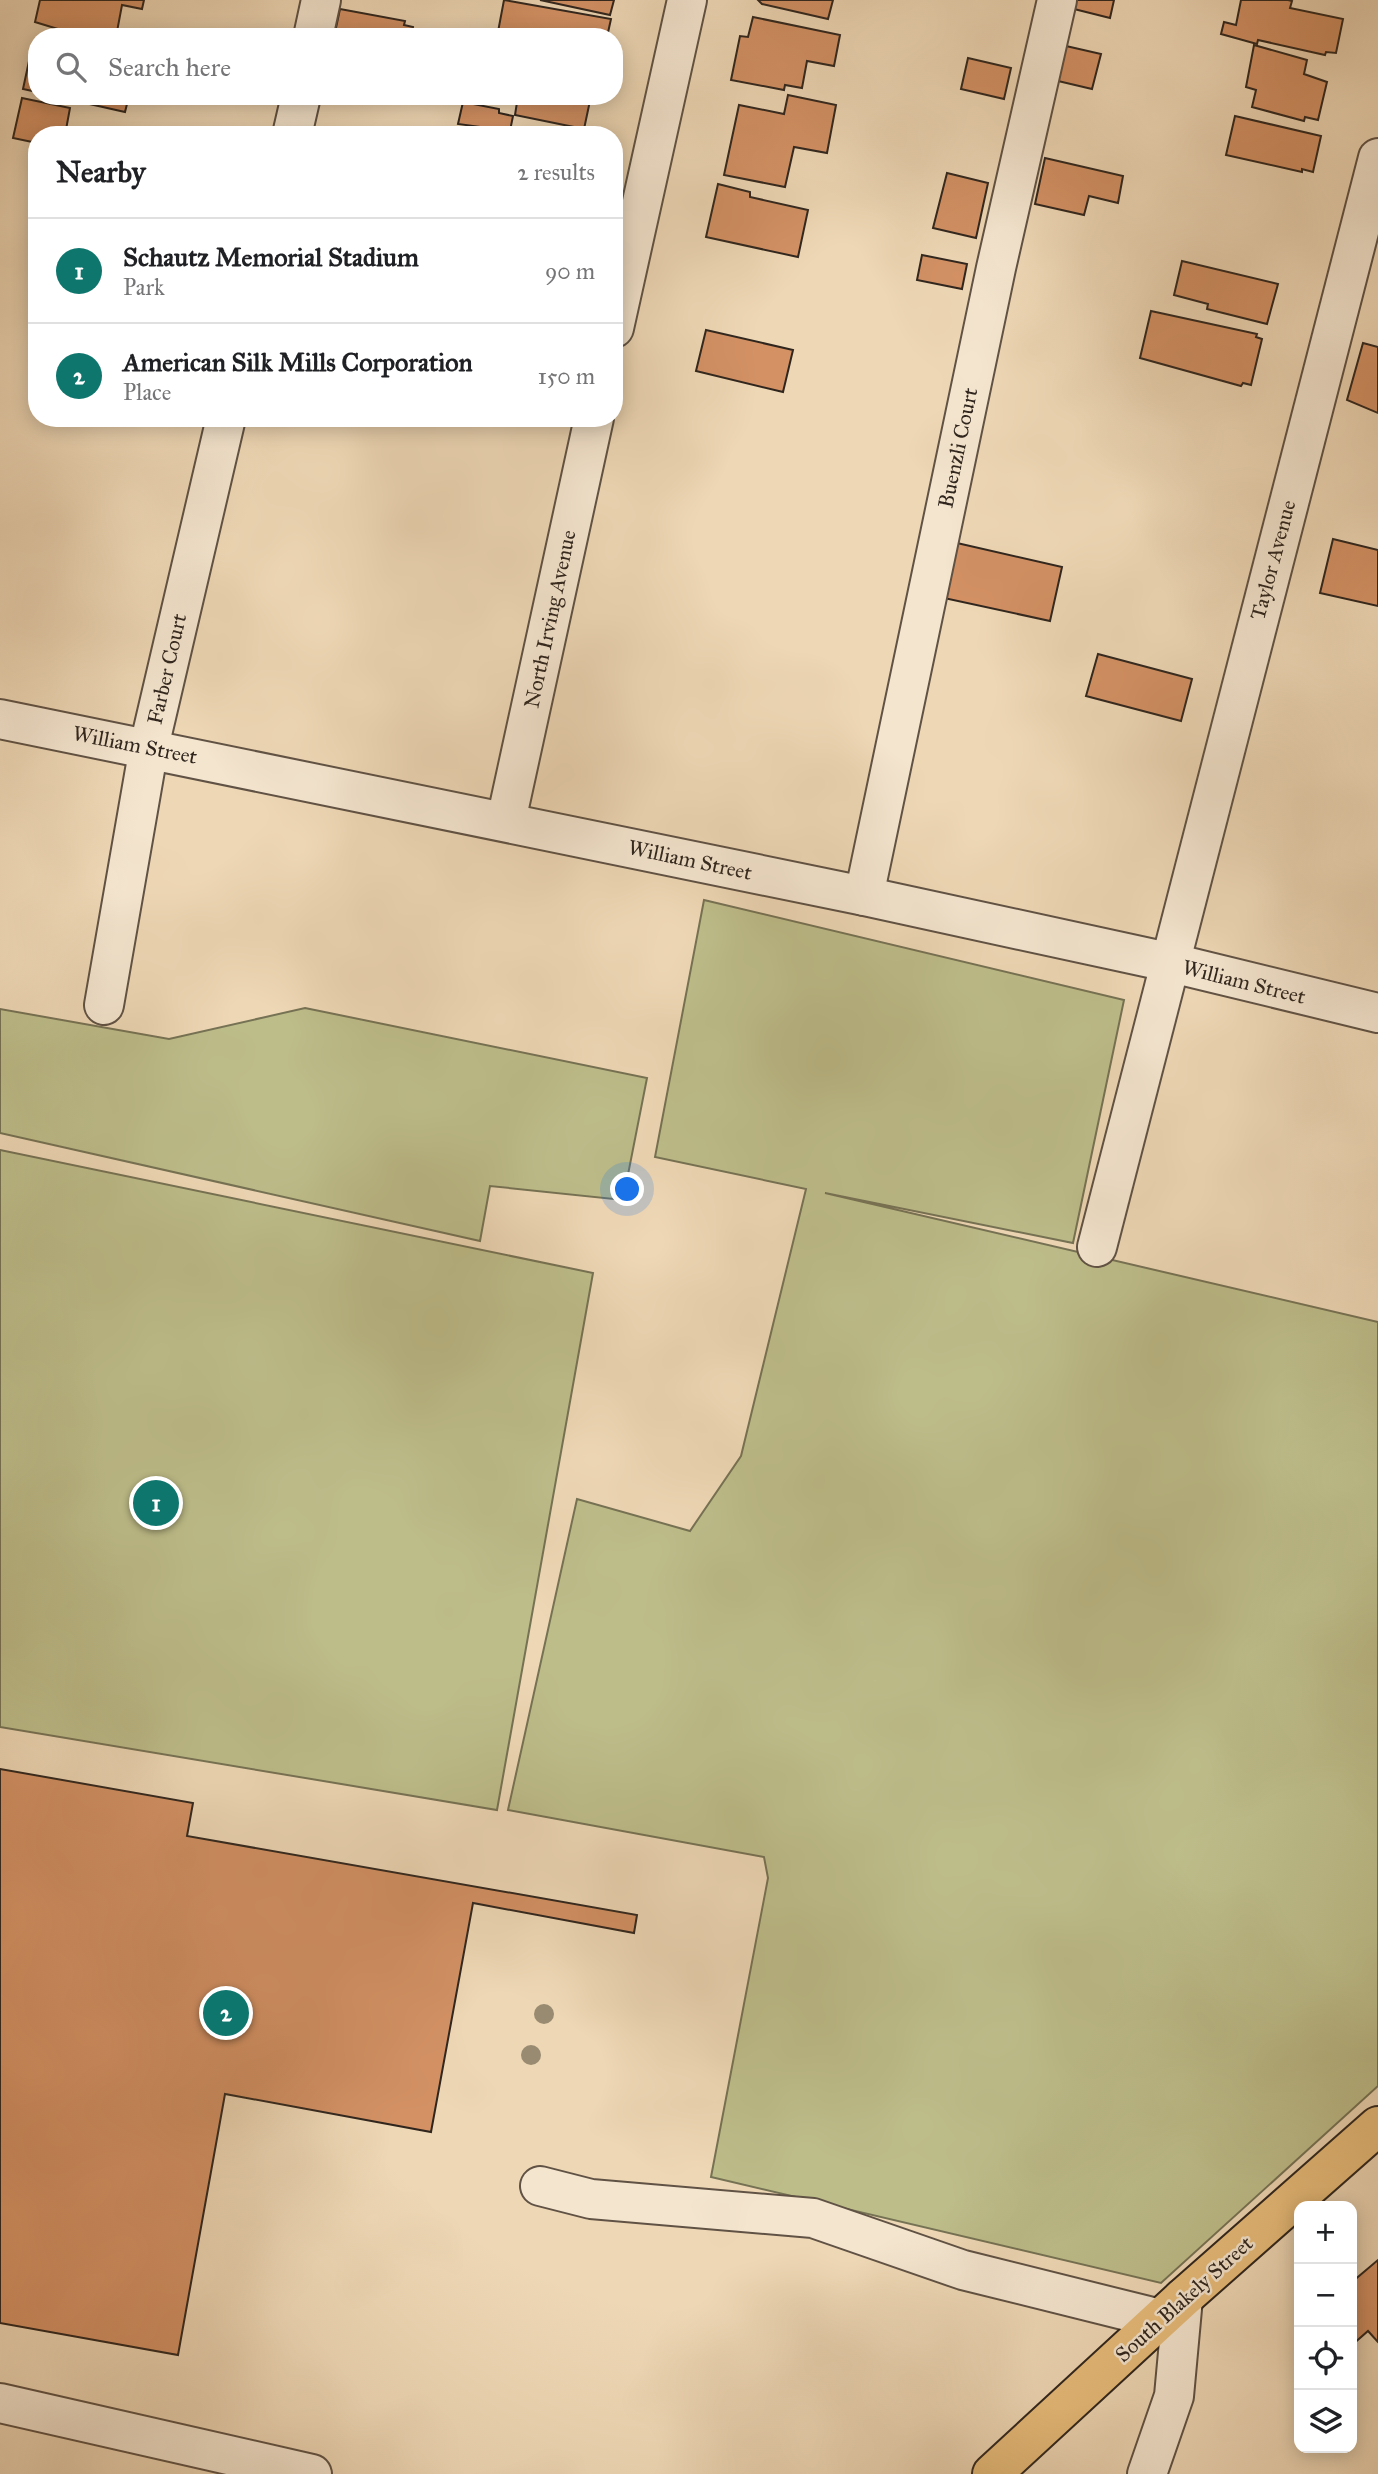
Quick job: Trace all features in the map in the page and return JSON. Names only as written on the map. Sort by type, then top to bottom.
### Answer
[{"type":"main road","name":"South Blakely Street","points":[[992,2474],[1171,2309],[1378,2126]]},
{"type":"street","points":[[315,28],[321,0]]},
{"type":"street","points":[[623,288],[687,0]]},
{"type":"street","name":"Buenzli Court","points":[[864,896],[993,281],[1057,0]]},
{"type":"street","points":[[294,126],[298,105]]},
{"type":"street","name":"Taylor Avenue","points":[[1097,1247],[1168,962],[1378,158]]},
{"type":"street","name":"Farber Court","points":[[104,1005],[149,747],[224,427]]},
{"type":"street","name":"North Irving Avenue","points":[[506,821],[592,427]]},
{"type":"street","name":"William Street","points":[[0,719],[149,747],[864,896],[1168,962],[1378,1013]]},
{"type":"street","points":[[540,2186],[591,2199],[813,2218],[963,2270],[1171,2309],[1174,2396],[1147,2474]]},
{"type":"street","points":[[0,2403],[312,2474]]},
{"type":"green space","points":[[704,900],[1124,1000],[1073,1243],[825,1193],[1378,1322],[1378,2086],[1161,2283],[711,2177],[768,1878],[764,1857],[508,1810],[577,1499],[690,1531],[741,1456],[806,1189],[655,1157]]},
{"type":"green space","points":[[305,1008],[647,1078],[623,1200],[490,1186],[480,1241],[0,1133],[0,1009],[169,1039]]},
{"type":"green space","points":[[0,1150],[593,1273],[497,1810],[0,1727]]},
{"type":"building","points":[[40,0],[144,0],[142,9],[122,5],[118,28],[55,28],[35,22]]},
{"type":"building","points":[[504,0],[611,19],[609,28],[499,28]]},
{"type":"building","points":[[540,0],[614,0],[610,15]]},
{"type":"building","points":[[758,0],[833,0],[828,19],[762,4]]},
{"type":"building","points":[[1072,0],[1114,0],[1110,18],[1070,8]]},
{"type":"building","points":[[1241,0],[1288,0],[1292,1],[1290,8],[1343,19],[1336,53],[1326,52],[1325,55],[1258,40],[1257,44],[1221,34],[1224,22],[1236,25]]},
{"type":"building","points":[[340,9],[405,21],[404,25],[413,27],[413,28],[336,28]]},
{"type":"building","points":[[753,17],[840,35],[834,66],[807,61],[802,88],[785,85],[784,90],[731,80],[740,36],[748,37]]},
{"type":"building","points":[[1254,45],[1307,60],[1304,74],[1327,82],[1318,120],[1305,117],[1304,121],[1252,107],[1256,90],[1246,87]]},
{"type":"building","points":[[1066,46],[1101,54],[1092,89],[1058,81]]},
{"type":"building","points":[[968,58],[1011,68],[1004,99],[961,89]]},
{"type":"building","points":[[28,66],[28,90],[23,89]]},
{"type":"building","points":[[788,95],[836,105],[827,153],[794,147],[785,187],[724,175],[739,105],[784,114]]},
{"type":"building","points":[[22,98],[28,99],[28,105],[70,108],[67,126],[28,126],[28,141],[13,138]]},
{"type":"building","points":[[94,105],[127,105],[125,112]]},
{"type":"building","points":[[462,105],[499,109],[499,113],[513,116],[511,126],[458,124]]},
{"type":"building","points":[[517,105],[589,105],[585,126],[569,126],[515,115]]},
{"type":"building","points":[[1235,116],[1321,136],[1313,172],[1302,169],[1302,172],[1226,155]]},
{"type":"building","points":[[1045,158],[1123,176],[1118,203],[1089,196],[1084,215],[1035,204]]},
{"type":"building","points":[[947,173],[988,183],[976,238],[933,228]]},
{"type":"building","points":[[718,184],[750,192],[750,197],[808,210],[798,257],[706,237]]},
{"type":"building","points":[[922,255],[967,264],[962,289],[917,280]]},
{"type":"building","points":[[1182,261],[1278,284],[1267,324],[1207,309],[1208,304],[1174,295]]},
{"type":"building","points":[[1151,311],[1257,334],[1256,337],[1262,339],[1251,385],[1243,383],[1241,386],[1140,358]]},
{"type":"building","points":[[706,330],[793,350],[783,392],[696,371]]},
{"type":"building","points":[[1363,343],[1378,347],[1378,413],[1347,400]]},
{"type":"building","points":[[1333,539],[1378,550],[1378,606],[1320,593]]},
{"type":"building","points":[[957,543],[1062,567],[1050,621],[944,598]]},
{"type":"building","points":[[1098,654],[1192,679],[1181,721],[1086,696]]},
{"type":"building","points":[[0,1769],[193,1803],[187,1836],[637,1915],[634,1933],[473,1903],[431,2132],[225,2094],[178,2355],[0,2323]]},
{"type":"building","points":[[1378,2260],[1378,2342],[1368,2331],[1357,2341],[1357,2278]]},
{"type":"place","name":"Schautz Memorial Stadium","points":[[156,1503]]},
{"type":"place","name":"American Silk Mills Corporation","points":[[226,2013]]}]
